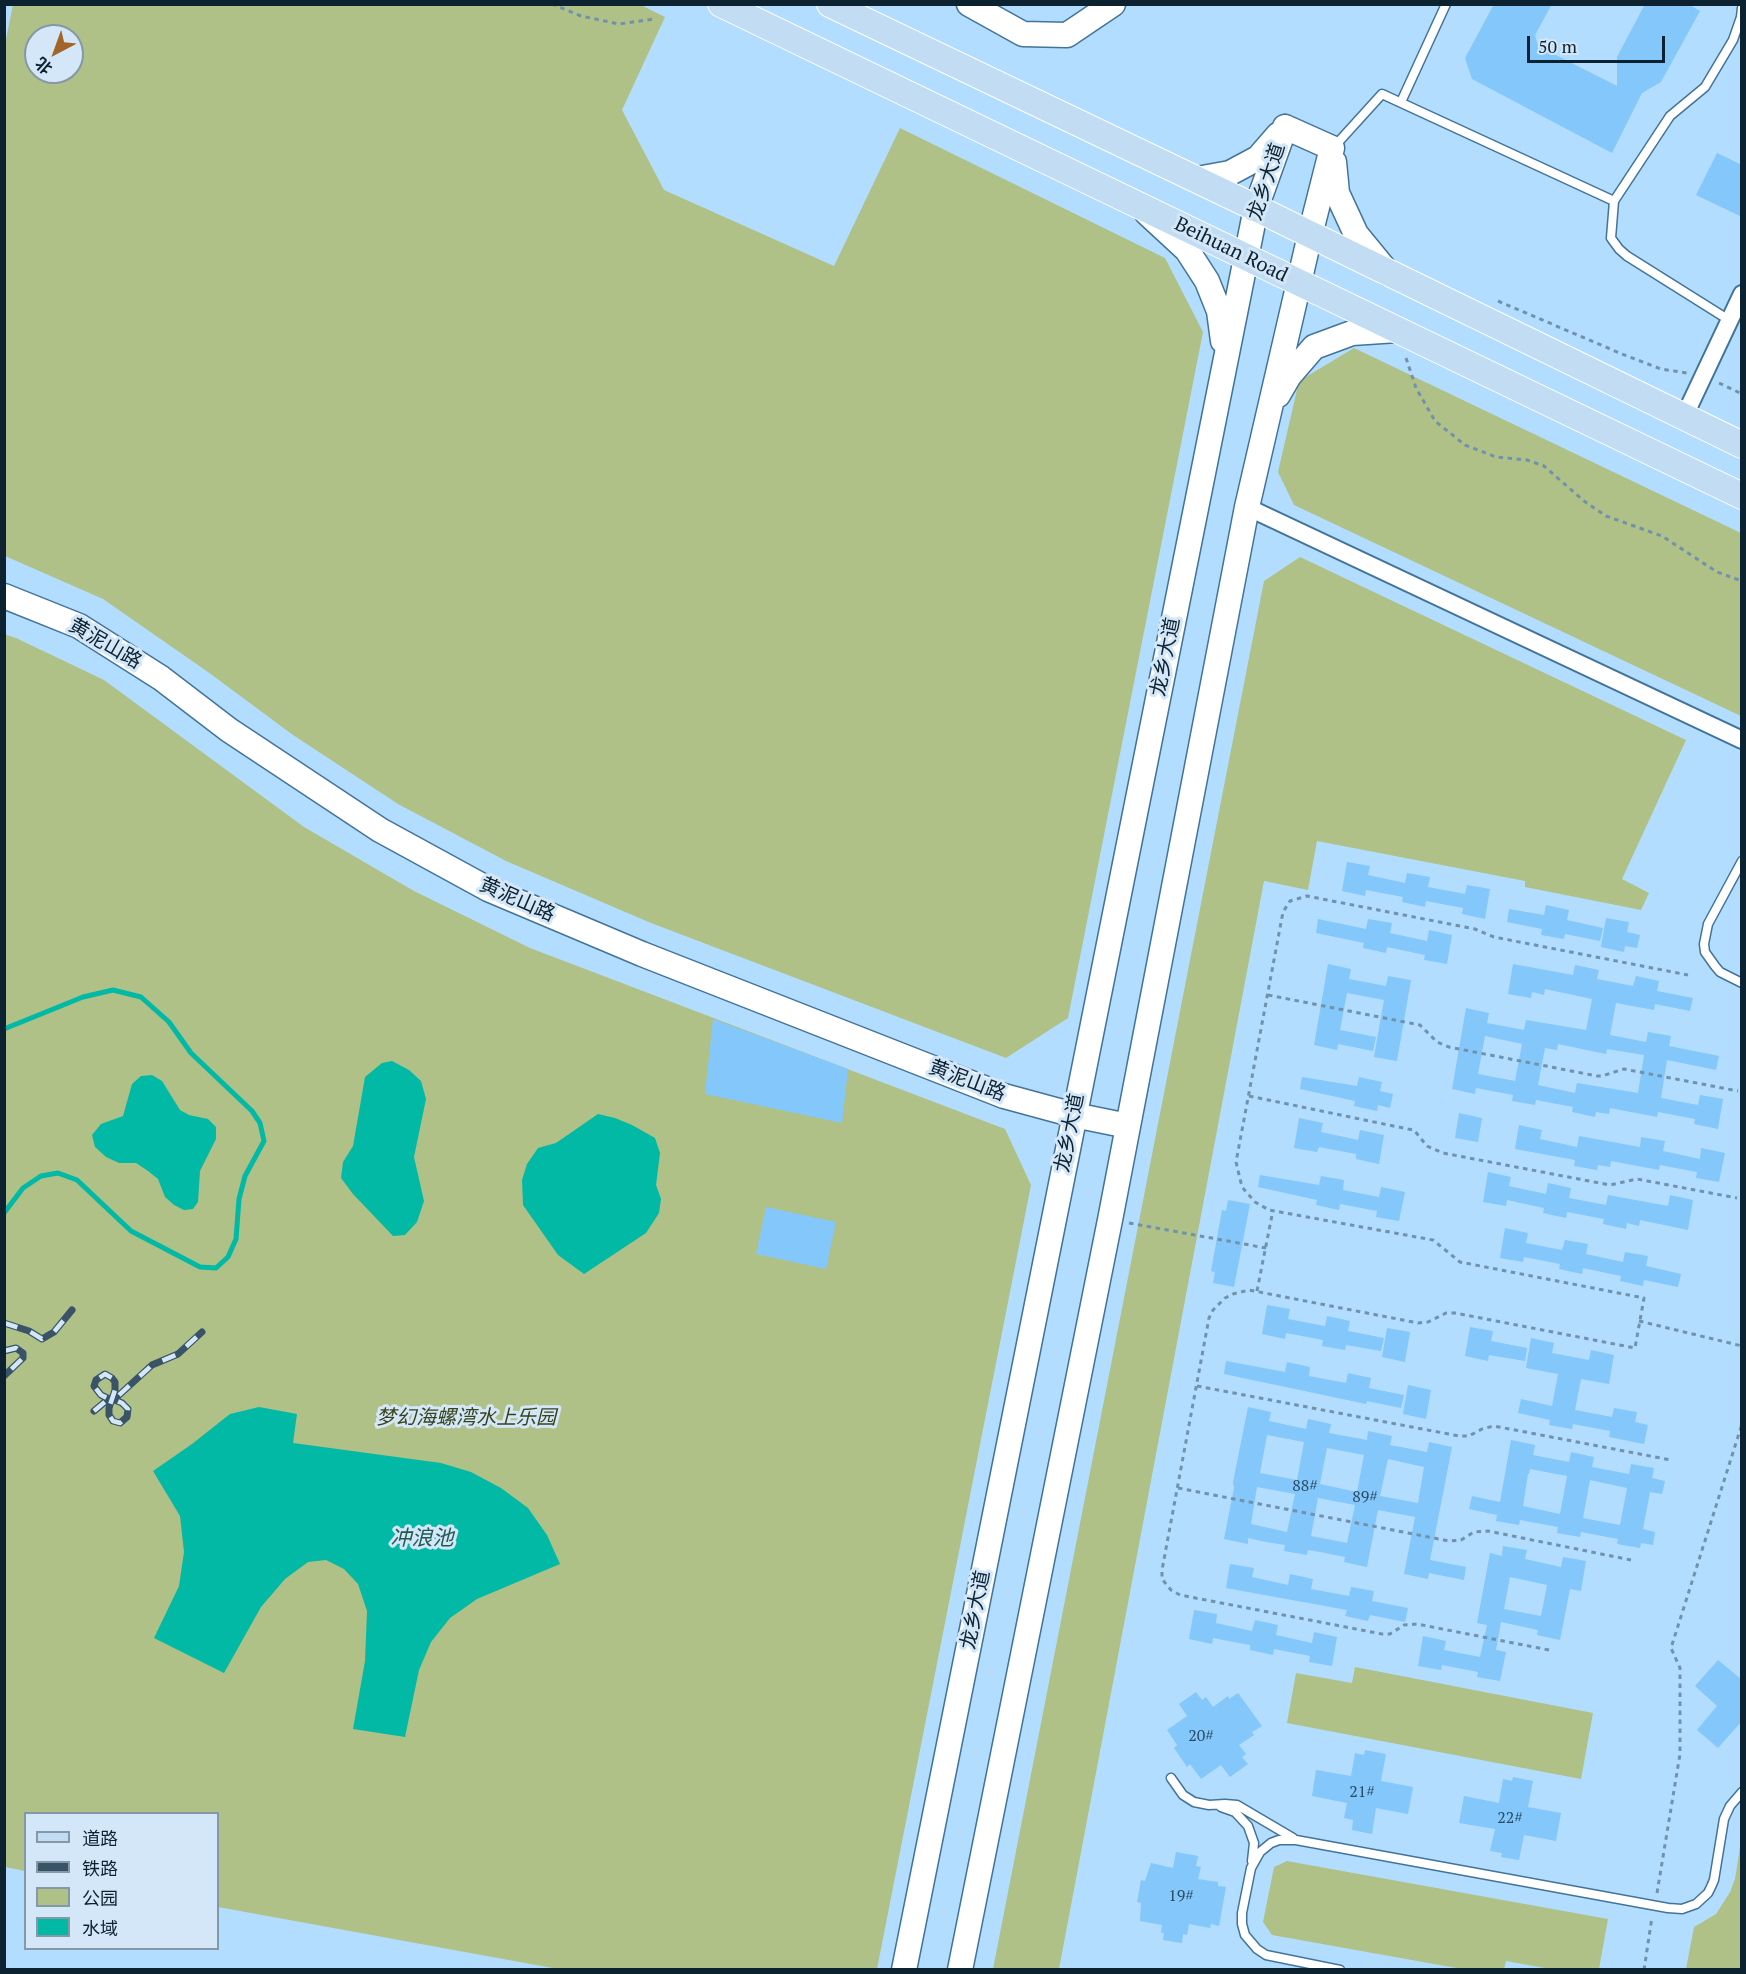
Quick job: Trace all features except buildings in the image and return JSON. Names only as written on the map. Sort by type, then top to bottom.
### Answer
[{"type":"main road","name":"Beihuan Road","points":[[721,4],[1742,496]]},
{"type":"main road","points":[[830,4],[1197,179],[1742,445]]},
{"type":"main road","points":[[969,4],[1023,34],[1067,35],[1113,4]]},
{"type":"main road","points":[[1197,179],[1230,173],[1258,158],[1285,127]]},
{"type":"main road","name":"龙乡大道","points":[[904,1970],[1256,208],[1285,127],[1332,148]]},
{"type":"main road","points":[[960,1970],[1110,1220],[1247,507],[1332,148]]},
{"type":"main road","points":[[1332,148],[1337,193],[1356,234],[1388,273]]},
{"type":"main road","points":[[1141,207],[1187,250],[1207,281],[1219,311],[1226,360]]},
{"type":"main road","points":[[1268,413],[1289,376],[1314,347],[1352,333],[1397,330]]},
{"type":"main road","name":"黄泥山路","points":[[4,596],[79,626],[161,678],[229,730],[380,830],[488,889],[642,954],[1004,1096],[1074,1115],[1128,1126]]},
{"type":"street","points":[[1684,417],[1742,294]]},
{"type":"street","points":[[1247,507],[1742,740]]},
{"type":"lane","points":[[1401,102],[1446,4]]},
{"type":"lane","points":[[1729,320],[1627,256],[1611,238],[1614,201],[1671,116],[1705,87],[1733,40],[1742,8]]},
{"type":"lane","points":[[1332,148],[1382,94],[1614,201]]},
{"type":"lane","points":[[1742,861],[1708,924],[1704,944],[1709,960],[1714,966],[1727,976],[1742,983]]},
{"type":"lane","points":[[1171,1778],[1188,1799],[1201,1805],[1231,1810],[1248,1826],[1254,1844],[1242,1919],[1245,1935],[1252,1944],[1262,1953],[1272,1957],[1340,1970]]},
{"type":"lane","points":[[1251,1868],[1260,1852],[1271,1843],[1279,1840],[1296,1840],[1654,1906],[1682,1909],[1696,1904],[1708,1893],[1714,1880],[1724,1819],[1730,1806],[1742,1792]]},
{"type":"lane","points":[[1215,1806],[1226,1804],[1237,1806],[1296,1840]]},
{"type":"path","points":[[552,4],[581,16],[619,24],[654,19]]},
{"type":"path","points":[[1490,300],[1501,301],[1660,369],[1703,376],[1742,394]]},
{"type":"path","points":[[1397,330],[1416,388],[1435,421],[1465,445],[1496,457],[1527,460],[1544,466],[1584,501],[1606,516],[1662,536],[1717,572],[1742,581]]},
{"type":"path","points":[[1550,1650],[1417,1624],[1404,1625],[1390,1634],[1382,1634],[1180,1596],[1162,1579],[1209,1318],[1219,1303],[1233,1294],[1249,1290],[1257,1291],[1418,1323],[1428,1322],[1446,1313],[1455,1313],[1635,1348],[1644,1298],[1460,1262],[1432,1240],[1273,1210],[1255,1202],[1242,1187],[1236,1162],[1283,912],[1290,901],[1306,896],[1475,928],[1494,937],[1688,975]]},
{"type":"path","points":[[1268,995],[1420,1024],[1437,1042],[1449,1047],[1597,1076],[1624,1069],[1738,1090]]},
{"type":"path","points":[[1249,1096],[1407,1128],[1418,1134],[1427,1146],[1443,1153],[1610,1185],[1637,1179],[1737,1198]]},
{"type":"path","points":[[1257,1291],[1273,1210]]},
{"type":"path","points":[[1110,1220],[1266,1248]]},
{"type":"path","points":[[1639,1321],[1742,1346]]},
{"type":"path","points":[[1197,1386],[1459,1436],[1469,1436],[1494,1426],[1671,1460]]},
{"type":"path","points":[[1644,1970],[1680,1754],[1680,1668],[1671,1648],[1741,1426]]},
{"type":"path","points":[[1177,1488],[1449,1541],[1461,1540],[1474,1532],[1488,1531],[1630,1560]]},
{"type":"green space","points":[[13,4],[641,5],[665,17],[622,110],[664,190],[834,266],[900,128],[1165,258],[1203,332],[1068,1018],[1006,1058],[651,923],[506,861],[398,804],[293,735],[103,599],[5,556],[4,50]]},
{"type":"green space","points":[[1354,348],[1741,533],[1741,716],[1294,505],[1278,472],[1299,381]]},
{"type":"green space","points":[[1300,557],[1686,740],[1622,879],[1649,893],[1641,910],[1525,887],[1525,881],[1317,841],[1308,890],[1264,881],[1059,1969],[993,1969],[1264,581]]},
{"type":"green space","name":"梦幻海螺湾水上乐园","points":[[4,634],[104,680],[304,827],[414,891],[530,948],[1005,1129],[1031,1185],[877,1969],[558,1969],[219,1907],[219,1812],[24,1812],[24,1871],[5,1867]]},
{"type":"green space","points":[[1355,1667],[1593,1713],[1581,1779],[1287,1723],[1296,1673],[1352,1683]]},
{"type":"green space","points":[[1741,1841],[1741,1969],[1686,1969],[1694,1927],[1716,1914],[1730,1892],[1735,1879]]},
{"type":"green space","points":[[1287,1861],[1608,1919],[1599,1969],[1550,1969],[1506,1961],[1504,1969],[1462,1969],[1272,1935],[1263,1922],[1274,1867]]},
{"type":"water","points":[[392,1061],[409,1070],[421,1081],[426,1099],[414,1157],[424,1201],[417,1222],[405,1235],[393,1236],[341,1178],[343,1162],[353,1146],[365,1077],[382,1063]]},
{"type":"water","points":[[152,1075],[162,1081],[180,1110],[189,1115],[208,1119],[216,1127],[216,1139],[200,1171],[198,1202],[193,1209],[184,1210],[174,1205],[165,1197],[158,1179],[136,1163],[119,1163],[106,1157],[95,1147],[92,1135],[101,1124],[123,1116],[132,1084],[141,1076]]},
{"type":"water","points":[[598,1114],[632,1125],[655,1138],[660,1153],[656,1185],[661,1199],[659,1213],[646,1233],[584,1274],[558,1255],[523,1205],[522,1180],[527,1164],[538,1148],[556,1143]]},
{"type":"water","name":"冲浪池","points":[[259,1407],[297,1414],[293,1443],[441,1463],[471,1472],[501,1488],[528,1508],[547,1535],[560,1564],[477,1599],[450,1618],[431,1642],[419,1670],[405,1737],[353,1729],[365,1661],[367,1611],[358,1584],[344,1569],[326,1560],[308,1562],[285,1579],[261,1607],[224,1673],[154,1638],[179,1586],[184,1552],[180,1516],[153,1471],[230,1414]]},
{"type":"waterway","points":[[4,1029],[83,997],[113,990],[141,997],[169,1022],[191,1053],[252,1111],[260,1123],[264,1141],[245,1176],[239,1199],[236,1239],[228,1257],[216,1268],[200,1267],[131,1231],[77,1180],[58,1173],[41,1176],[23,1188],[4,1213]]},
{"type":"railway","points":[[4,1323],[29,1331],[42,1339],[54,1332],[72,1310]]},
{"type":"railway","points":[[94,1411],[106,1401],[115,1400],[122,1403],[128,1409],[127,1417],[120,1423],[113,1421],[109,1415],[109,1408],[115,1390],[115,1382],[105,1374],[96,1380],[94,1386],[101,1395],[109,1399],[114,1398],[152,1365],[178,1354],[202,1332]]},
{"type":"railway","points":[[4,1351],[16,1348],[23,1353],[23,1358],[4,1376]]}]
